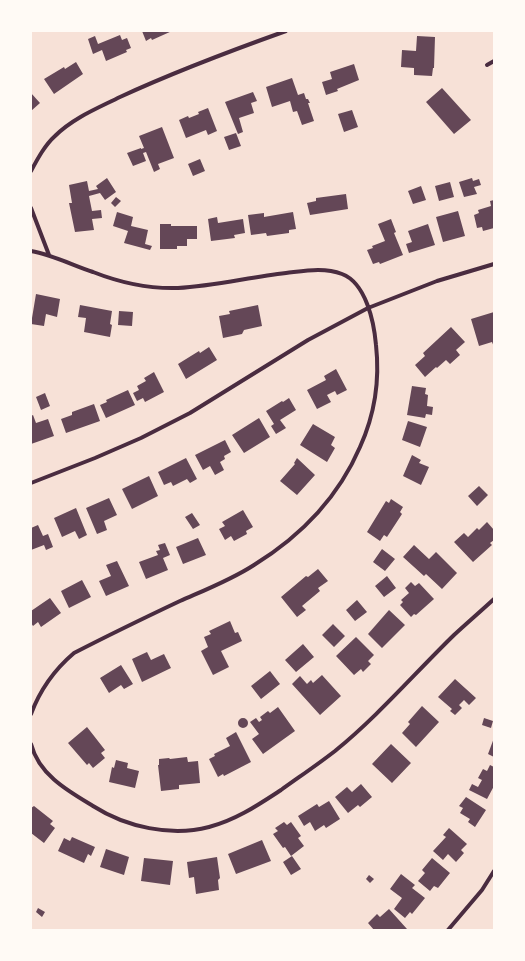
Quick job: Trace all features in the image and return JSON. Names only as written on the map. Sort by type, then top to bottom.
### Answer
[{"type":"street","points":[[31,171],[46,145],[54,136],[63,128],[90,112],[140,88],[286,31]]},
{"type":"street","points":[[487,64],[494,61]]},
{"type":"street","points":[[31,208],[49,255]]},
{"type":"street","points":[[31,251],[49,255],[92,272],[125,283],[143,287],[178,288],[268,275],[320,270],[342,274],[353,280],[360,288],[375,329],[378,358],[378,380],[375,403],[367,431],[353,464],[336,492],[309,524],[254,566],[74,653],[50,676],[38,697],[31,714]]},
{"type":"street","points":[[31,483],[95,458],[190,413],[308,340],[368,308],[437,281],[494,264]]},
{"type":"street","points":[[31,744],[38,762],[50,776],[71,792],[114,817],[140,826],[174,831],[207,827],[225,822],[268,798],[307,772],[336,750],[384,706],[454,635],[494,599]]},
{"type":"street","points":[[448,930],[482,890],[494,872]]},
{"type":"building","points":[[142,31],[172,31],[152,40],[151,38],[146,41]]},
{"type":"building","points":[[120,35],[122,40],[127,38],[131,48],[126,50],[127,52],[106,61],[102,50],[93,54],[88,39],[95,36],[98,44]]},
{"type":"building","points":[[417,36],[435,37],[434,68],[432,76],[414,75],[414,68],[401,67],[402,50],[416,51]]},
{"type":"building","points":[[76,62],[83,74],[54,94],[44,79],[64,67],[65,69]]},
{"type":"building","points":[[354,64],[359,80],[337,89],[338,91],[326,95],[322,82],[332,79],[330,72]]},
{"type":"building","points":[[292,78],[298,95],[304,93],[306,99],[308,99],[314,121],[302,125],[297,111],[293,112],[290,101],[272,107],[266,87]]},
{"type":"building","points":[[442,88],[471,120],[454,134],[426,102]]},
{"type":"building","points":[[253,92],[257,101],[251,103],[254,113],[239,118],[243,132],[238,134],[225,102]]},
{"type":"building","points":[[31,93],[40,103],[31,111]]},
{"type":"building","points":[[208,108],[217,131],[208,135],[206,130],[186,138],[179,120],[188,116],[189,118],[199,114],[198,112]]},
{"type":"building","points":[[352,110],[358,127],[344,132],[338,114]]},
{"type":"building","points":[[162,127],[174,158],[158,164],[160,169],[154,172],[146,152],[143,153],[146,161],[133,166],[127,153],[144,148],[139,136]]},
{"type":"building","points":[[236,133],[241,146],[229,150],[224,137]]},
{"type":"building","points":[[200,159],[205,171],[193,176],[188,164]]},
{"type":"building","points":[[107,178],[116,192],[105,200],[100,193],[89,196],[92,211],[101,210],[102,218],[92,219],[94,230],[75,232],[69,203],[72,203],[69,185],[87,181],[89,191],[98,189],[96,186]]},
{"type":"building","points":[[472,178],[473,181],[479,179],[481,185],[474,187],[477,194],[464,197],[459,182]]},
{"type":"building","points":[[450,182],[454,197],[439,201],[435,186]]},
{"type":"building","points":[[421,186],[426,200],[413,204],[408,191]]},
{"type":"building","points":[[346,194],[348,209],[310,215],[307,203],[316,201],[316,198]]},
{"type":"building","points":[[116,197],[121,201],[115,207],[111,203]]},
{"type":"building","points":[[494,200],[494,228],[483,231],[482,227],[477,228],[474,215],[479,213],[478,210],[491,206],[490,201]]},
{"type":"building","points":[[458,211],[465,236],[443,242],[436,217]]},
{"type":"building","points":[[117,212],[133,217],[131,226],[148,230],[145,244],[152,246],[150,250],[124,243],[128,231],[113,226]]},
{"type":"building","points":[[293,212],[296,229],[289,230],[289,233],[267,236],[266,233],[251,235],[248,215],[264,213],[264,217]]},
{"type":"building","points":[[217,217],[218,223],[243,219],[245,233],[234,235],[235,238],[211,241],[208,219]]},
{"type":"building","points":[[391,219],[396,232],[394,233],[403,255],[380,264],[379,262],[373,264],[367,250],[373,248],[372,246],[385,241],[378,224]]},
{"type":"building","points":[[160,224],[171,224],[171,226],[197,226],[197,239],[187,239],[187,246],[177,246],[177,249],[160,249]]},
{"type":"building","points":[[428,224],[435,245],[409,253],[406,244],[412,242],[408,231]]},
{"type":"building","points":[[36,294],[60,299],[57,317],[46,314],[44,326],[31,324]]},
{"type":"building","points":[[80,305],[112,311],[110,337],[84,332],[86,318],[78,317]]},
{"type":"building","points":[[258,305],[262,326],[244,330],[242,334],[223,338],[219,316],[230,314],[229,311]]},
{"type":"building","points":[[119,311],[133,312],[132,326],[118,325]]},
{"type":"building","points":[[494,312],[494,347],[492,342],[479,346],[471,319]]},
{"type":"building","points":[[451,327],[465,342],[456,350],[460,355],[450,364],[446,360],[425,377],[415,365],[425,356],[423,353]]},
{"type":"building","points":[[209,347],[217,360],[186,379],[178,364],[199,351],[200,353]]},
{"type":"building","points":[[336,369],[347,390],[337,395],[335,391],[327,395],[331,402],[317,409],[307,390],[326,380],[324,376]]},
{"type":"building","points":[[154,372],[164,392],[145,402],[143,398],[137,401],[133,393],[139,390],[137,386],[146,381],[144,378]]},
{"type":"building","points":[[412,386],[426,388],[425,394],[428,395],[427,406],[433,407],[432,415],[426,414],[425,418],[407,415]]},
{"type":"building","points":[[128,390],[135,405],[106,418],[100,405],[107,402],[106,400]]},
{"type":"building","points":[[45,393],[50,406],[41,410],[36,397]]},
{"type":"building","points":[[289,398],[296,410],[280,420],[286,428],[276,434],[271,426],[274,424],[266,411]]},
{"type":"building","points":[[94,404],[100,421],[66,433],[61,419],[72,415],[72,412]]},
{"type":"building","points":[[33,415],[36,423],[48,419],[54,436],[31,444],[31,416]]},
{"type":"building","points":[[259,418],[270,437],[244,453],[232,435]]},
{"type":"building","points":[[408,421],[427,427],[420,447],[402,440]]},
{"type":"building","points":[[313,424],[335,437],[331,445],[335,448],[327,462],[300,445]]},
{"type":"building","points":[[225,440],[231,452],[224,456],[225,459],[220,462],[224,470],[215,475],[210,466],[203,470],[195,455]]},
{"type":"building","points":[[412,455],[421,460],[419,463],[429,467],[421,485],[403,476]]},
{"type":"building","points":[[186,458],[197,479],[190,483],[187,479],[173,486],[171,482],[164,485],[158,472]]},
{"type":"building","points":[[297,458],[315,475],[297,495],[280,481],[295,464],[294,463]]},
{"type":"building","points":[[149,476],[158,496],[132,509],[122,489]]},
{"type":"building","points":[[479,486],[488,495],[477,506],[468,496]]},
{"type":"building","points":[[109,498],[117,515],[104,521],[107,530],[97,534],[86,508]]},
{"type":"building","points":[[391,499],[403,507],[400,512],[402,514],[387,537],[384,535],[380,541],[367,532],[386,501],[389,503]]},
{"type":"building","points":[[76,508],[87,535],[79,539],[75,531],[62,537],[54,518]]},
{"type":"building","points":[[243,510],[253,527],[246,531],[247,534],[234,541],[231,536],[225,540],[219,529],[225,526],[222,522]]},
{"type":"building","points":[[192,513],[200,525],[193,529],[185,517]]},
{"type":"building","points":[[487,522],[494,530],[494,540],[490,543],[492,545],[473,562],[454,542],[464,533],[468,537],[477,528],[479,530]]},
{"type":"building","points":[[38,525],[43,536],[48,534],[53,547],[46,550],[44,545],[31,550],[31,528]]},
{"type":"building","points":[[198,538],[206,555],[183,564],[176,547]]},
{"type":"building","points":[[165,543],[170,555],[163,558],[168,570],[146,579],[139,562],[158,555],[156,551],[160,550],[158,545]]},
{"type":"building","points":[[414,545],[429,559],[436,552],[457,573],[442,589],[426,574],[424,576],[403,557]]},
{"type":"building","points":[[382,549],[395,559],[385,571],[373,562]]},
{"type":"building","points":[[117,561],[129,586],[106,596],[99,581],[111,576],[106,565]]},
{"type":"building","points":[[318,569],[328,581],[318,588],[320,591],[302,606],[306,610],[297,617],[281,597],[306,576],[308,577]]},
{"type":"building","points":[[387,576],[396,588],[384,597],[375,586]]},
{"type":"building","points":[[82,580],[91,597],[69,608],[61,591]]},
{"type":"building","points":[[411,582],[415,586],[419,583],[434,599],[416,615],[414,614],[411,617],[400,605],[403,602],[401,600],[409,593],[405,588]]},
{"type":"building","points":[[50,598],[61,613],[41,627],[38,622],[33,626],[31,623],[31,611]]},
{"type":"building","points":[[357,600],[367,612],[355,621],[346,610]]},
{"type":"building","points":[[389,610],[405,625],[382,648],[368,634]]},
{"type":"building","points":[[230,621],[235,633],[238,632],[242,641],[221,651],[229,667],[213,675],[201,651],[208,647],[204,637],[211,634],[209,631]]},
{"type":"building","points":[[333,624],[345,636],[334,647],[322,635]]},
{"type":"building","points":[[356,637],[374,655],[368,661],[371,664],[363,672],[361,669],[354,675],[336,656]]},
{"type":"building","points":[[303,644],[314,657],[296,672],[285,660]]},
{"type":"building","points":[[147,652],[151,660],[164,654],[171,668],[142,682],[132,659]]},
{"type":"building","points":[[121,665],[133,684],[124,689],[121,685],[109,693],[100,678]]},
{"type":"building","points":[[270,671],[280,684],[261,699],[251,686]]},
{"type":"building","points":[[322,675],[341,696],[320,715],[292,684],[300,676],[307,684],[311,680],[313,683]]},
{"type":"building","points":[[455,679],[476,698],[469,705],[464,700],[459,705],[462,708],[455,715],[450,711],[452,709],[438,697]]},
{"type":"building","points":[[422,706],[439,722],[416,747],[402,733],[410,724],[408,722]]},
{"type":"building","points":[[278,707],[295,731],[263,754],[252,739],[259,734],[250,722],[256,718],[259,722],[262,720],[260,717],[268,711],[270,713]]},
{"type":"building","points":[[241,718],[245,718],[247,719],[247,727],[241,728],[238,725],[238,721]]},
{"type":"building","points":[[484,718],[493,721],[491,728],[482,725]]},
{"type":"building","points":[[87,727],[105,750],[101,753],[105,758],[93,768],[89,763],[87,765],[68,743]]},
{"type":"building","points":[[236,732],[251,762],[224,776],[223,774],[218,777],[209,759],[215,756],[214,754],[230,746],[226,738]]},
{"type":"building","points":[[494,738],[494,757],[488,754]]},
{"type":"building","points":[[391,744],[411,763],[392,783],[372,764]]},
{"type":"building","points":[[187,757],[188,762],[198,761],[200,783],[179,785],[179,789],[161,791],[158,765],[159,759]]},
{"type":"building","points":[[116,760],[128,763],[127,768],[139,771],[135,788],[109,782],[112,767],[114,768]]},
{"type":"building","points":[[490,765],[494,767],[494,786],[487,799],[469,790],[472,784],[478,787],[482,780],[478,778],[483,769],[487,771]]},
{"type":"building","points":[[361,784],[372,797],[360,807],[358,805],[348,813],[335,797],[347,787],[352,792]]},
{"type":"building","points":[[466,797],[486,810],[475,827],[468,822],[470,819],[460,813],[463,808],[459,806]]},
{"type":"building","points":[[329,801],[340,819],[326,828],[324,825],[315,831],[310,822],[304,826],[298,816],[317,804],[319,807]]},
{"type":"building","points":[[34,806],[53,821],[50,824],[55,828],[44,843],[31,833],[31,808]]},
{"type":"building","points":[[284,822],[287,825],[291,822],[301,836],[298,838],[304,846],[291,856],[273,834],[278,831],[275,828]]},
{"type":"building","points":[[449,828],[467,844],[461,850],[464,853],[456,862],[448,854],[443,860],[433,851],[446,837],[443,835]]},
{"type":"building","points":[[72,837],[95,847],[91,856],[88,854],[84,863],[58,851],[64,838],[70,841]]},
{"type":"building","points":[[262,840],[271,861],[236,874],[228,854]]},
{"type":"building","points":[[106,849],[129,857],[124,875],[100,867]]},
{"type":"building","points":[[292,856],[301,869],[291,875],[283,862]]},
{"type":"building","points":[[217,857],[220,878],[218,880],[219,890],[196,894],[194,877],[189,878],[187,862]]},
{"type":"building","points":[[144,858],[173,861],[170,885],[141,881]]},
{"type":"building","points":[[432,858],[450,873],[438,888],[434,886],[430,891],[418,881],[425,873],[422,870]]},
{"type":"building","points":[[401,874],[415,885],[412,888],[425,898],[412,914],[410,912],[405,918],[394,909],[402,898],[390,889]]},
{"type":"building","points":[[369,875],[374,879],[370,883],[366,879]]},
{"type":"building","points":[[38,908],[45,912],[42,917],[36,912]]},
{"type":"building","points":[[389,909],[407,929],[406,930],[374,930],[368,923],[377,914],[380,917]]}]
